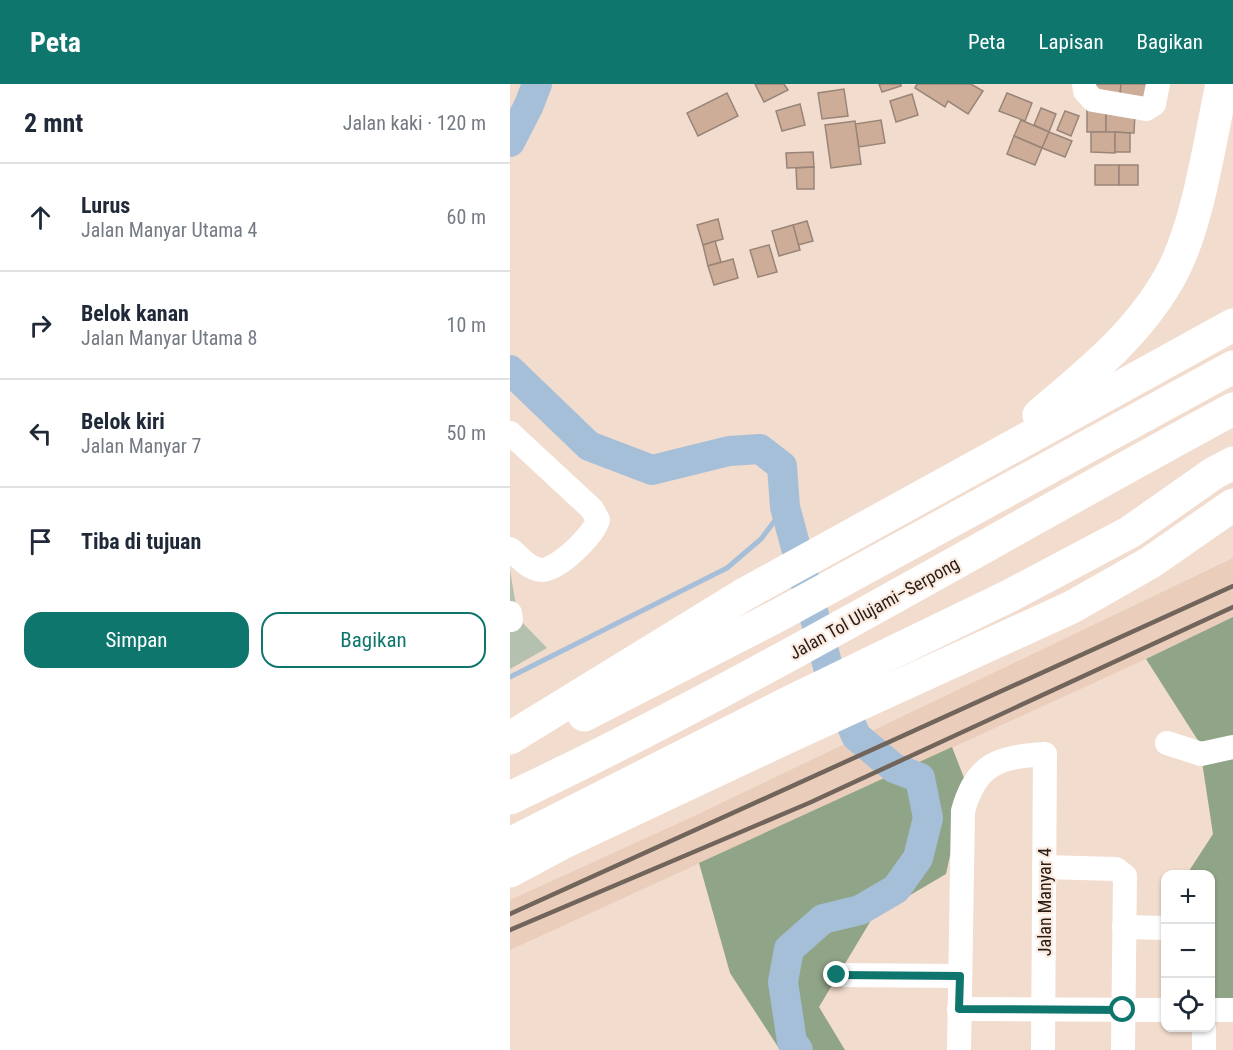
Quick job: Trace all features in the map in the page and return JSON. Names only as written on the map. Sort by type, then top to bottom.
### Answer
[{"type":"highway","points":[[983,463],[1112,355],[1158,296],[1174,268],[1188,233],[1222,84]]},
{"type":"highway","points":[[510,738],[743,595],[1233,325]]},
{"type":"highway","points":[[510,754],[777,616],[1233,367]]},
{"type":"highway","name":"Jalan Tol Ulujami–Serpong","points":[[516,796],[794,653],[1233,409]]},
{"type":"highway","points":[[510,871],[789,720],[892,653],[1011,595],[1130,532],[1214,473],[1233,463]]},
{"type":"highway","points":[[510,844],[789,720],[900,686],[1072,607],[1151,562],[1233,505]]},
{"type":"street","points":[[1083,86],[1093,100],[1146,109],[1154,104],[1158,84]]},
{"type":"street","points":[[510,549],[532,567],[543,570],[555,566],[590,537],[598,520],[592,509],[513,441]]},
{"type":"street","points":[[1167,743],[1201,754],[1233,747]]},
{"type":"street","name":"Jalan Manyar 4","points":[[960,976],[963,811],[967,795],[985,769],[996,762],[1010,756],[1045,754],[1043,1050]]},
{"type":"street","points":[[1044,867],[1122,871],[1126,881],[1123,1050]]},
{"type":"street","points":[[1124,927],[1161,928]]},
{"type":"street","points":[[837,975],[960,976],[959,1050]]},
{"type":"street","points":[[959,1009],[1161,1010]]},
{"type":"street","points":[[1215,1010],[1233,1010]]},
{"type":"street","points":[[1204,1032],[1204,1050]]},
{"type":"shaded area","points":[[1233,558],[1233,617],[1207,631],[510,950],[510,900],[690,818]]},
{"type":"green space","points":[[510,570],[518,618],[547,648],[510,669]]},
{"type":"green space","points":[[1233,617],[1233,1003],[1215,1002],[1215,870],[1190,870],[1213,834],[1199,742],[1146,659]]},
{"type":"green space","points":[[952,747],[966,783],[946,874],[873,917],[819,1007],[845,1050],[780,1050],[730,973],[699,863]]},
{"type":"building","points":[[755,84],[784,84],[788,90],[764,102]]},
{"type":"building","points":[[879,84],[901,84],[901,86],[882,92]]},
{"type":"building","points":[[917,84],[971,84],[983,91],[968,114],[948,101],[945,107],[915,88]]},
{"type":"building","points":[[1090,84],[1121,84],[1120,97],[1098,96]]},
{"type":"building","points":[[1121,84],[1153,84],[1152,98],[1120,97]]},
{"type":"building","points":[[844,89],[848,116],[822,119],[818,93]]},
{"type":"building","points":[[727,93],[738,116],[698,136],[687,113]]},
{"type":"building","points":[[1007,93],[1032,103],[1025,121],[999,111]]},
{"type":"building","points":[[912,94],[918,115],[896,122],[890,101]]},
{"type":"building","points":[[800,104],[805,125],[782,131],[776,111]]},
{"type":"building","points":[[1087,107],[1106,108],[1106,132],[1087,132]]},
{"type":"building","points":[[1041,108],[1056,114],[1049,132],[1034,125]]},
{"type":"building","points":[[1065,111],[1079,116],[1071,136],[1057,130]]},
{"type":"building","points":[[1106,111],[1135,112],[1134,133],[1106,132]]},
{"type":"building","points":[[881,120],[885,143],[859,147],[855,124]]},
{"type":"building","points":[[1021,120],[1049,132],[1042,148],[1014,136]]},
{"type":"building","points":[[855,121],[861,164],[831,168],[825,125]]},
{"type":"building","points":[[1049,132],[1072,141],[1065,157],[1042,148]]},
{"type":"building","points":[[1091,132],[1115,132],[1115,153],[1091,152]]},
{"type":"building","points":[[1115,132],[1130,133],[1130,152],[1115,152]]},
{"type":"building","points":[[1014,136],[1042,148],[1035,165],[1007,154]]},
{"type":"building","points":[[813,152],[814,167],[787,168],[786,153]]},
{"type":"building","points":[[1095,165],[1119,165],[1119,185],[1095,185]]},
{"type":"building","points":[[1119,165],[1138,165],[1138,185],[1119,185]]},
{"type":"building","points":[[814,167],[814,189],[797,189],[796,168]]},
{"type":"building","points":[[718,219],[723,239],[703,245],[697,225]]},
{"type":"building","points":[[807,221],[813,241],[798,245],[793,225]]},
{"type":"building","points":[[793,225],[800,250],[779,256],[772,231]]},
{"type":"building","points":[[715,241],[721,262],[708,266],[703,245]]},
{"type":"building","points":[[769,245],[777,272],[758,277],[750,250]]},
{"type":"building","points":[[733,259],[738,278],[714,285],[708,266]]},
{"type":"waterway","points":[[510,142],[537,84]]},
{"type":"waterway","points":[[510,370],[589,446],[652,470],[729,451],[760,449],[782,466],[785,507],[830,674],[856,736],[894,768],[920,778],[928,818],[918,858],[896,889],[860,910],[823,919],[789,949],[783,982],[792,1042],[798,1050]]},
{"type":"waterway","points":[[510,677],[727,568],[761,539],[785,507]]},
{"type":"railway","points":[[510,914],[1233,586]]},
{"type":"railway","points":[[510,930],[809,803],[1233,607]]},
{"type":"route","points":[[837,975],[960,976],[959,1009],[1123,1010]]}]
